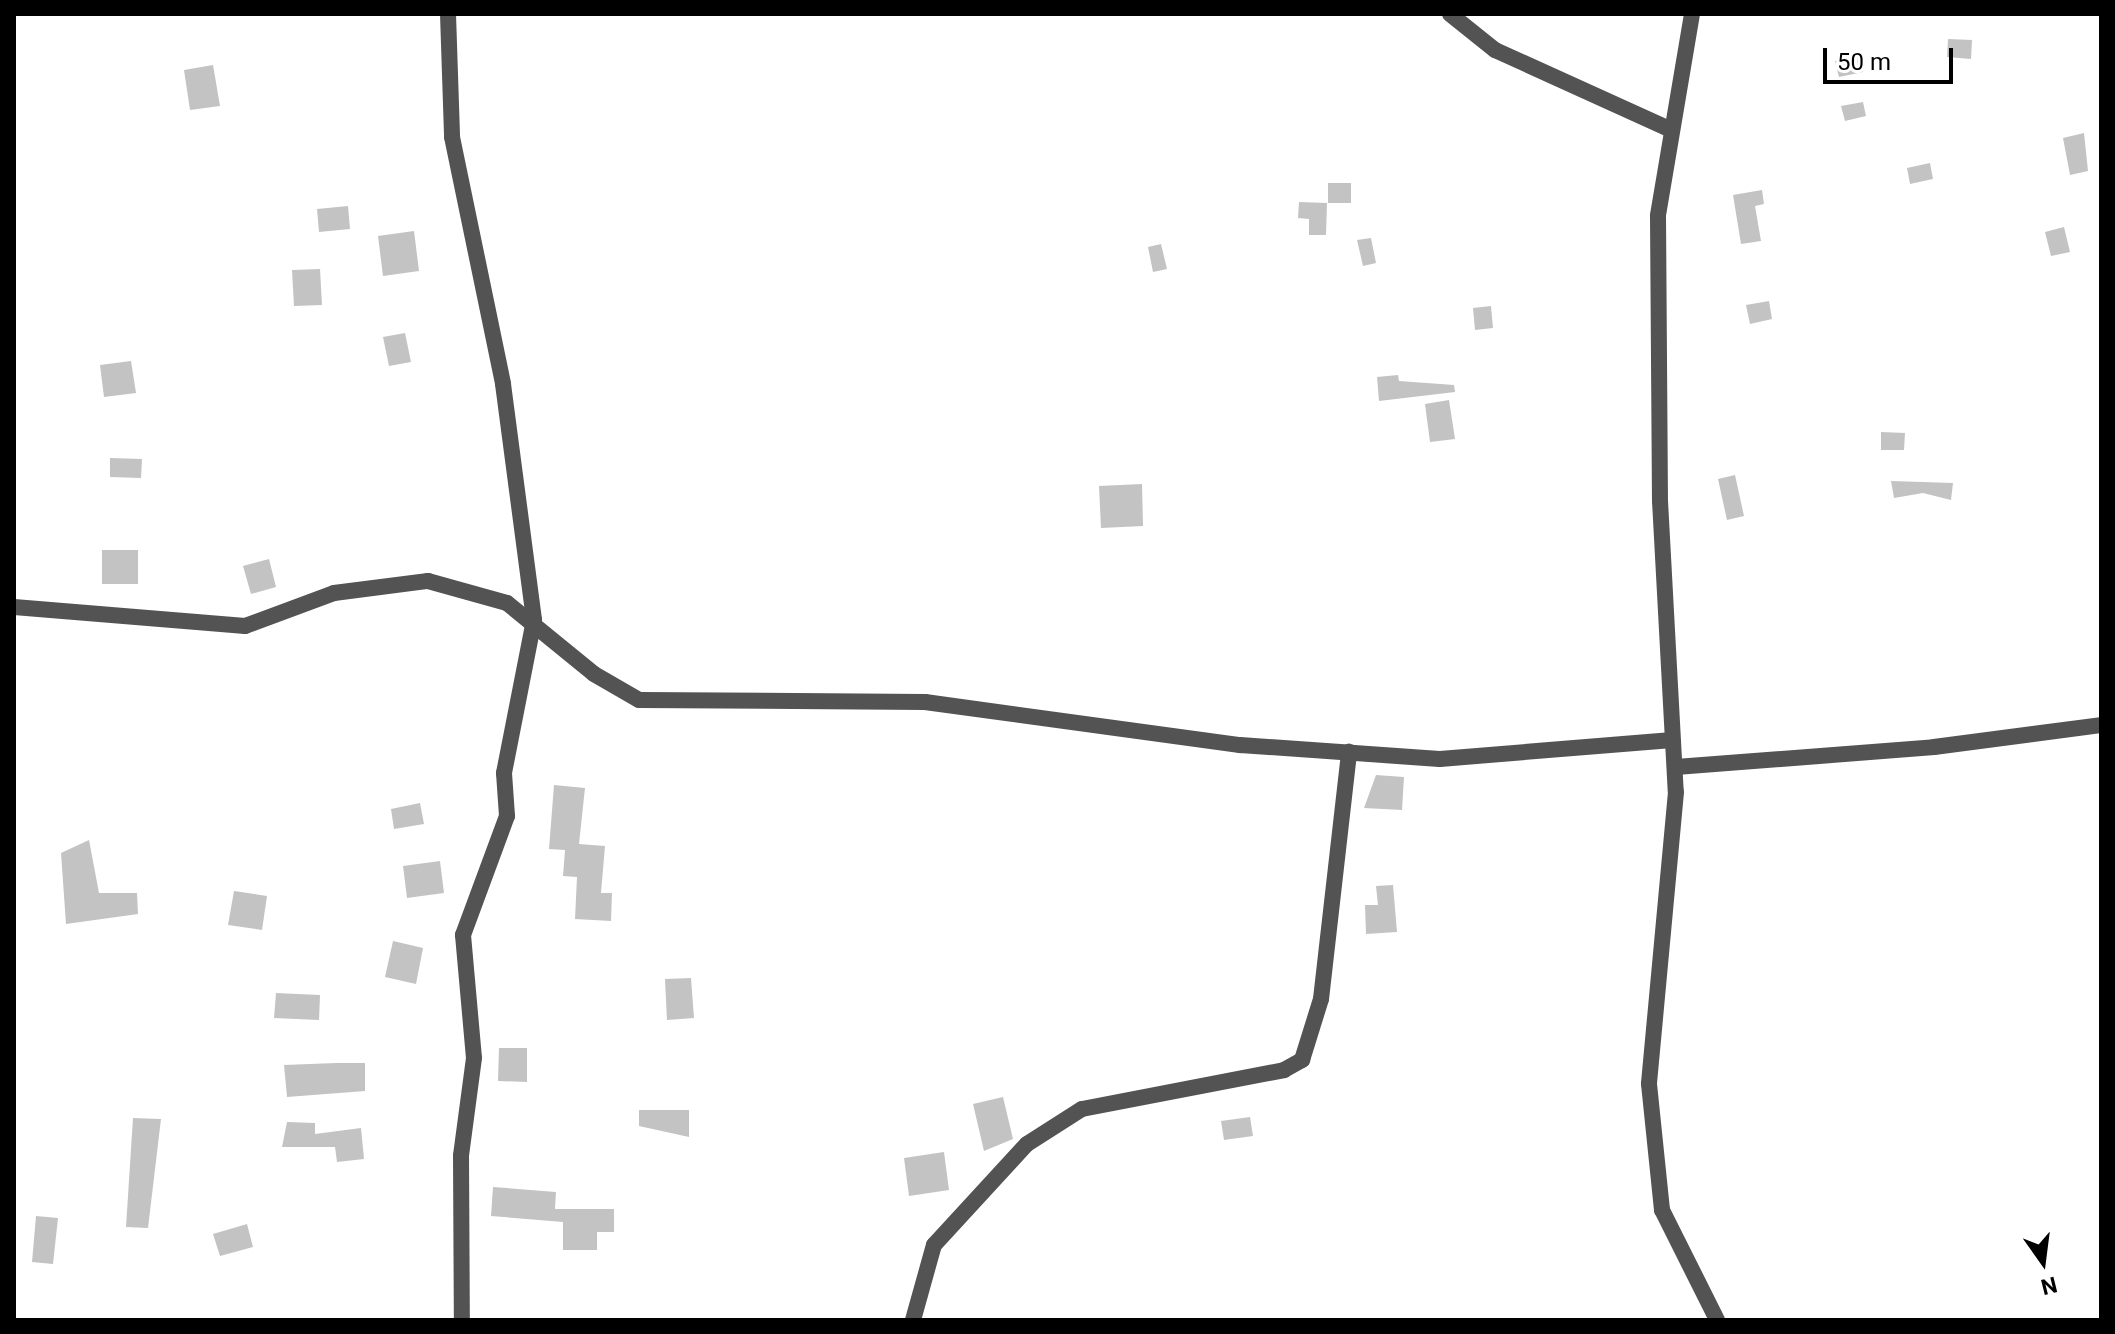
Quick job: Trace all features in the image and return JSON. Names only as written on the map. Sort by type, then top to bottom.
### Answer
[{"type":"street","points":[[448,14],[452,137],[503,384],[534,620],[504,773],[507,816],[463,935],[474,1058],[461,1156],[462,1320]]},
{"type":"street","points":[[1450,14],[1495,50],[1669,129]]},
{"type":"street","points":[[1692,14],[1669,129],[1658,232],[1672,740],[1676,767],[1649,1084],[1651,1156],[1662,1210],[1717,1320]]},
{"type":"street","points":[[14,607],[245,626],[334,593],[428,581],[474,588],[534,620],[594,674],[639,700],[925,702],[1240,745],[1440,759],[1672,740]]},
{"type":"street","points":[[1676,767],[1934,747],[2101,725]]},
{"type":"street","points":[[913,1320],[934,1245],[1027,1144],[1082,1109],[1284,1070],[1302,1060],[1321,999],[1349,752]]},
{"type":"building","points":[[1948,39],[1972,40],[1971,59],[1947,57]]},
{"type":"building","points":[[1859,56],[1863,72],[1839,77],[1835,61]]},
{"type":"building","points":[[213,65],[220,106],[190,110],[184,70]]},
{"type":"building","points":[[1863,102],[1866,116],[1845,121],[1841,106]]},
{"type":"building","points":[[2084,133],[2088,171],[2070,175],[2063,138]]},
{"type":"building","points":[[1930,163],[1933,179],[1910,184],[1907,168]]},
{"type":"building","points":[[1328,183],[1351,183],[1351,203],[1328,203]]},
{"type":"building","points":[[1762,190],[1764,204],[1755,206],[1761,241],[1741,244],[1733,195]]},
{"type":"building","points":[[1299,202],[1327,203],[1326,235],[1309,235],[1309,219],[1298,218]]},
{"type":"building","points":[[348,206],[350,229],[319,232],[317,209]]},
{"type":"building","points":[[2064,227],[2070,252],[2051,256],[2045,232]]},
{"type":"building","points":[[414,231],[419,271],[383,276],[378,236]]},
{"type":"building","points":[[1371,238],[1376,263],[1363,266],[1357,240]]},
{"type":"building","points":[[1161,244],[1167,269],[1153,272],[1148,247]]},
{"type":"building","points":[[320,269],[322,305],[294,306],[292,270]]},
{"type":"building","points":[[1769,301],[1772,319],[1750,324],[1746,305]]},
{"type":"building","points":[[1491,306],[1493,328],[1475,330],[1473,308]]},
{"type":"building","points":[[405,333],[411,362],[389,366],[383,337]]},
{"type":"building","points":[[131,361],[136,393],[104,397],[100,365]]},
{"type":"building","points":[[1398,375],[1399,381],[1454,385],[1455,392],[1379,401],[1377,377]]},
{"type":"building","points":[[1449,400],[1455,439],[1430,442],[1425,404]]},
{"type":"building","points":[[1881,432],[1905,433],[1904,450],[1881,450]]},
{"type":"building","points":[[110,458],[142,459],[141,478],[110,477]]},
{"type":"building","points":[[1735,475],[1744,516],[1727,520],[1718,479]]},
{"type":"building","points":[[1891,481],[1953,483],[1951,500],[1923,493],[1894,498]]},
{"type":"building","points":[[1142,484],[1143,526],[1101,528],[1099,486]]},
{"type":"building","points":[[102,550],[138,550],[138,584],[102,584]]},
{"type":"building","points":[[269,559],[276,587],[251,594],[243,566]]},
{"type":"building","points":[[1376,775],[1404,777],[1402,810],[1364,808]]},
{"type":"building","points":[[554,785],[585,788],[579,844],[605,846],[601,893],[612,893],[611,921],[575,919],[577,877],[563,876],[565,850],[549,849]]},
{"type":"building","points":[[420,803],[424,824],[394,829],[391,809]]},
{"type":"building","points":[[89,840],[99,893],[137,893],[138,914],[66,924],[61,853]]},
{"type":"building","points":[[440,861],[444,893],[407,898],[403,866]]},
{"type":"building","points":[[1393,885],[1397,932],[1366,934],[1365,905],[1378,905],[1376,886]]},
{"type":"building","points":[[234,891],[267,896],[262,930],[228,925]]},
{"type":"building","points":[[393,941],[423,948],[416,984],[385,977]]},
{"type":"building","points":[[691,978],[694,1018],[667,1020],[665,979]]},
{"type":"building","points":[[276,993],[320,995],[319,1020],[274,1018]]},
{"type":"building","points":[[499,1048],[527,1048],[527,1082],[498,1081]]},
{"type":"building","points":[[365,1063],[365,1091],[287,1097],[284,1065]]},
{"type":"building","points":[[1003,1097],[1013,1139],[984,1151],[973,1104]]},
{"type":"building","points":[[639,1110],[689,1110],[689,1137],[639,1126]]},
{"type":"building","points":[[1250,1117],[1253,1136],[1224,1140],[1221,1121]]},
{"type":"building","points":[[133,1118],[161,1119],[148,1228],[126,1227]]},
{"type":"building","points":[[287,1122],[315,1123],[315,1134],[361,1128],[364,1159],[337,1162],[335,1147],[282,1147]]},
{"type":"building","points":[[944,1152],[949,1190],[909,1196],[904,1158]]},
{"type":"building","points":[[493,1187],[556,1192],[555,1209],[614,1209],[614,1232],[597,1232],[597,1250],[563,1250],[563,1222],[491,1216]]},
{"type":"building","points":[[36,1216],[58,1218],[53,1264],[32,1262]]},
{"type":"building","points":[[247,1224],[253,1247],[220,1256],[213,1234]]}]
